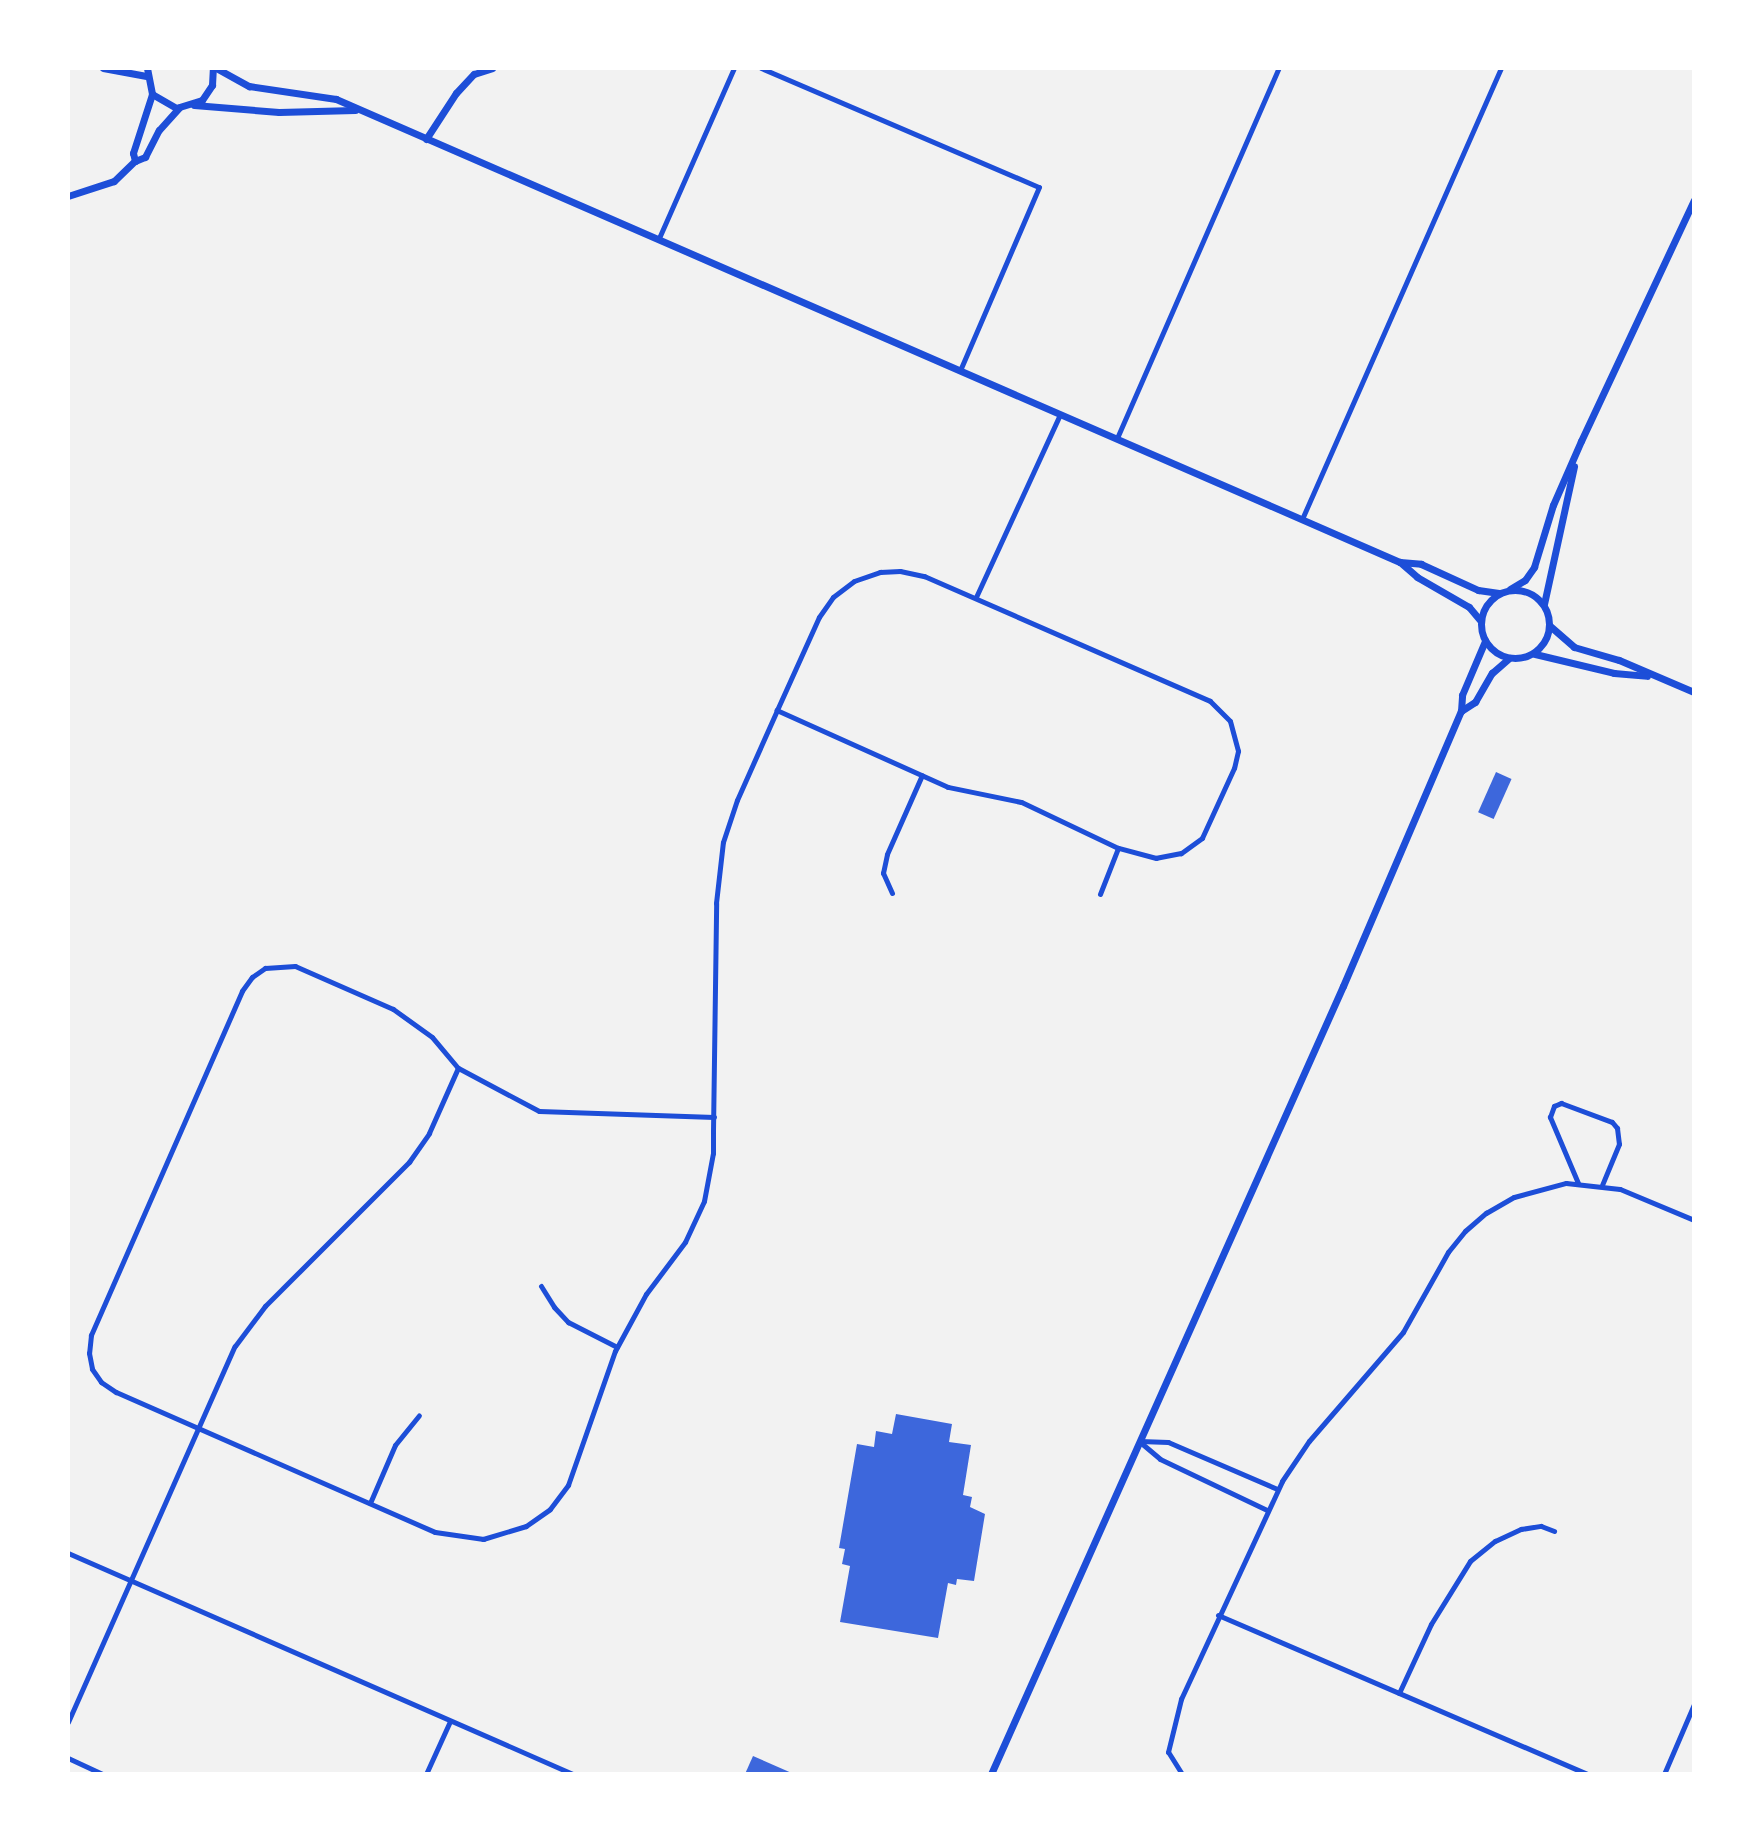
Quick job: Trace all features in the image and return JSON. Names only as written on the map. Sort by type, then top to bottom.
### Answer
[{"type":"main road","points":[[103,68],[146,72],[152,94],[133,153],[135,161]]},
{"type":"main road","points":[[194,105],[208,93],[214,68],[249,86],[336,99],[1400,562],[1417,577],[1469,607],[1480,620],[1485,641],[1462,695],[1461,711],[1331,1014],[991,1774]]},
{"type":"main road","points":[[426,139],[456,93],[474,74],[492,68]]},
{"type":"main road","points":[[152,94],[167,106],[179,108],[194,105],[279,112],[357,110]]},
{"type":"main road","points":[[68,196],[114,181],[135,161],[145,157],[159,130],[179,108]]},
{"type":"main road","points":[[1480,620],[1491,599],[1525,580],[1534,567],[1553,505],[1694,200]]},
{"type":"main road","points":[[1581,441],[1544,604],[1550,626],[1574,647],[1619,660],[1694,692]]},
{"type":"main road","points":[[1400,562],[1421,564],[1478,590],[1499,593]]},
{"type":"main road","points":[[1510,589],[1529,592],[1544,604]]},
{"type":"main road","points":[[1535,654],[1550,626]]},
{"type":"main road","points":[[1485,641],[1509,658]]},
{"type":"main road","points":[[1461,711],[1475,702],[1492,673],[1509,658],[1535,654],[1614,673],[1654,676]]},
{"type":"street","points":[[659,238],[734,68]]},
{"type":"street","points":[[761,68],[1039,187],[960,370]]},
{"type":"street","points":[[1117,438],[1279,68]]},
{"type":"street","points":[[1302,519],[1501,68]]},
{"type":"street","points":[[976,597],[1060,414]]},
{"type":"street","points":[[714,1117],[550,1114],[532,1109],[458,1068],[432,1037],[404,1015],[301,968],[271,966],[247,982],[89,1347],[92,1369],[106,1386],[435,1532],[468,1539],[501,1536],[535,1520],[552,1506],[572,1478],[617,1347],[646,1294],[685,1242],[701,1210],[711,1169],[714,1117],[716,903],[720,857],[737,800],[777,710],[822,611],[839,591],[854,581],[880,572],[906,571],[976,597],[1210,701],[1230,721],[1237,740],[1237,760],[1202,838],[1189,849],[1168,857],[1151,857],[1118,848],[1021,802],[965,792],[777,710]]},
{"type":"street","points":[[892,893],[883,873],[887,854],[922,775]]},
{"type":"street","points":[[1100,894],[1118,848]]},
{"type":"street","points":[[68,1722],[227,1359],[250,1324],[409,1162],[429,1133],[458,1068]]},
{"type":"street","points":[[1578,1183],[1550,1117],[1554,1106],[1561,1103],[1612,1122],[1617,1128],[1619,1144],[1602,1185]]},
{"type":"street","points":[[1182,1774],[1170,1757],[1169,1741],[1181,1699],[1277,1489],[1309,1441],[1403,1332],[1448,1252],[1465,1231],[1486,1213],[1514,1197],[1543,1187],[1578,1183],[1631,1192],[1694,1220]]},
{"type":"street","points":[[541,1286],[568,1322],[617,1347]]},
{"type":"street","points":[[370,1503],[395,1445],[419,1415]]},
{"type":"street","points":[[1139,1441],[1168,1442],[1277,1489]]},
{"type":"street","points":[[1139,1441],[1160,1459],[1267,1510]]},
{"type":"street","points":[[1399,1693],[1431,1624],[1470,1561],[1495,1541],[1521,1529],[1541,1526],[1554,1531]]},
{"type":"street","points":[[68,1553],[573,1774]]},
{"type":"street","points":[[1218,1615],[1588,1774]]},
{"type":"street","points":[[1664,1774],[1694,1704]]},
{"type":"street","points":[[426,1774],[450,1721]]},
{"type":"street","points":[[68,1758],[102,1774]]},
{"type":"building","points":[[1496,772],[1512,779],[1494,819],[1478,812]]},
{"type":"building","points":[[896,1414],[952,1424],[949,1442],[971,1445],[963,1495],[972,1497],[970,1507],[985,1514],[974,1581],[957,1579],[956,1585],[948,1583],[938,1638],[840,1622],[850,1566],[842,1564],[845,1549],[839,1548],[857,1444],[874,1447],[876,1431],[892,1434]]},
{"type":"building","points":[[753,1756],[794,1774],[745,1774]]}]
